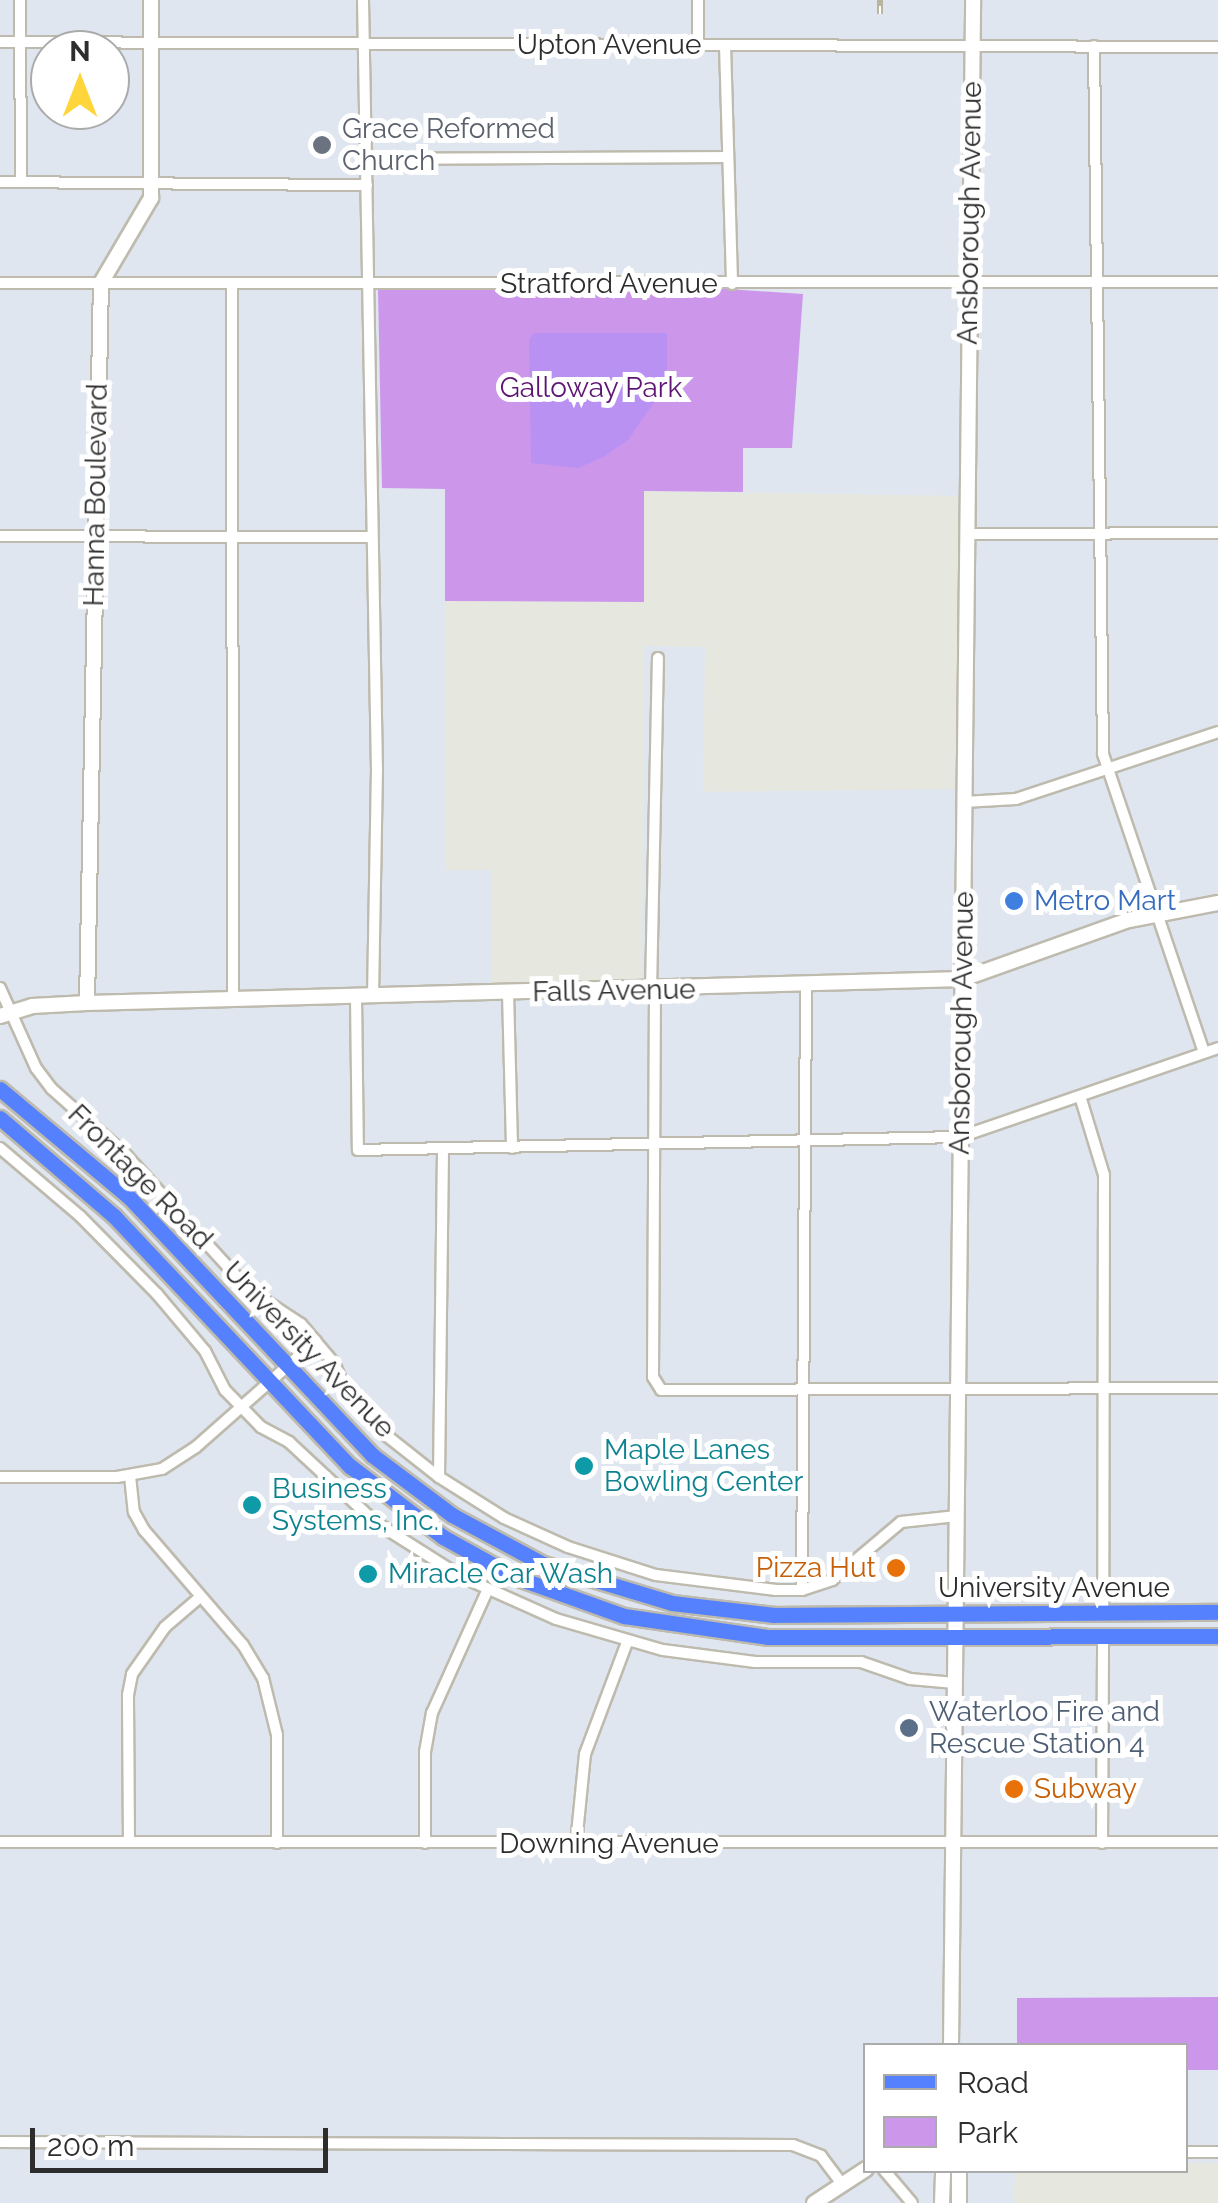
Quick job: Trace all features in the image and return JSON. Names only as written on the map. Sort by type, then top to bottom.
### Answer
[{"type":"main road","name":"University Avenue","points":[[0,1089],[130,1198],[344,1430],[425,1496],[544,1564],[639,1596],[708,1609],[774,1615],[1218,1612]]},
{"type":"main road","name":"University Avenue","points":[[0,1118],[104,1207],[331,1448],[386,1496],[477,1557],[551,1592],[624,1616],[715,1633],[768,1638],[1218,1636]]},
{"type":"street","points":[[20,0],[20,182]]},
{"type":"street","name":"Hanna Boulevard","points":[[87,1003],[101,283],[150,198],[151,0]]},
{"type":"street","points":[[363,0],[376,768],[374,996]]},
{"type":"street","points":[[698,0],[698,45]]},
{"type":"street","name":"Ansborough Avenue","points":[[951,2043],[972,0]]},
{"type":"street","name":"Upton Avenue","points":[[0,42],[1218,47]]},
{"type":"street","points":[[725,45],[732,284]]},
{"type":"street","points":[[1094,46],[1103,754],[1204,1052]]},
{"type":"street","points":[[366,159],[728,157]]},
{"type":"street","points":[[0,182],[367,185]]},
{"type":"street","name":"Stratford Avenue","points":[[0,283],[1218,282]]},
{"type":"street","points":[[232,284],[232,1000]]},
{"type":"street","points":[[968,534],[1218,533]]},
{"type":"street","points":[[0,536],[372,538]]},
{"type":"street","points":[[658,658],[653,1377],[661,1390],[1218,1388]]},
{"type":"street","points":[[964,802],[1016,799],[1218,732]]},
{"type":"street","name":"Falls Avenue","points":[[6,1013],[87,1003],[964,979],[1156,912],[1218,903]]},
{"type":"street","points":[[802,1590],[806,986]]},
{"type":"street","name":"Frontage Road","points":[[0,988],[6,1013],[52,1089],[126,1156],[249,1290],[290,1315],[316,1341],[355,1402],[439,1477],[538,1534],[624,1566],[722,1586],[802,1590],[832,1580],[901,1522],[957,1516]]},
{"type":"street","points":[[508,993],[512,1148]]},
{"type":"street","points":[[356,996],[358,1150],[960,1137],[1218,1048]]},
{"type":"street","points":[[1080,1096],[1104,1176],[1103,1613]]},
{"type":"street","points":[[0,1148],[80,1216],[157,1294],[205,1351],[225,1390],[261,1427],[289,1442],[375,1522],[488,1590],[556,1620],[627,1642],[755,1662],[861,1662],[910,1679],[955,1683]]},
{"type":"street","points":[[439,1477],[443,1148]]},
{"type":"street","points":[[0,1477],[130,1476],[176,1462],[316,1341]]},
{"type":"street","points":[[130,1476],[138,1521],[256,1663],[271,1698],[277,1735],[277,1843]]},
{"type":"street","points":[[425,1844],[426,1752],[432,1713],[488,1590]]},
{"type":"street","points":[[128,1842],[128,1694],[132,1674],[166,1627],[199,1598]]},
{"type":"street","points":[[1102,1843],[1103,1636]]},
{"type":"street","points":[[576,1844],[584,1754],[627,1642]]},
{"type":"street","name":"Downing Avenue","points":[[0,1842],[1218,1842]]},
{"type":"street","points":[[0,2142],[793,2145],[821,2156],[841,2184]]},
{"type":"street","points":[[1188,2152],[1218,2152]]},
{"type":"street","points":[[814,2203],[863,2171]]},
{"type":"street","points":[[887,2173],[912,2203]]},
{"type":"street","points":[[942,2203],[943,2173]]},
{"type":"street","points":[[958,2173],[958,2203]]},
{"type":"shaded area","points":[[644,491],[959,496],[958,789],[703,792],[705,647],[644,646],[642,983],[491,985],[491,870],[445,870],[445,601],[643,602]]},
{"type":"shaded area","points":[[1188,2163],[1218,2163],[1218,2203],[1014,2203],[1015,2173],[1188,2173]]},
{"type":"green space","name":"Galloway Park","points":[[653,284],[803,294],[792,448],[743,448],[743,492],[644,491],[644,602],[445,601],[445,489],[382,488],[378,289]]},
{"type":"green space","points":[[534,333],[667,333],[667,367],[659,395],[628,440],[578,468],[531,463],[529,340]]},
{"type":"green space","points":[[1218,1997],[1218,2070],[1188,2070],[1188,2043],[1017,2043],[1017,1998]]},
{"type":"railway","points":[[880,0],[880,14]]},
{"type":"place","name":"Grace Reformed Church","points":[[322,145]]},
{"type":"place","name":"Metro Mart","points":[[1014,901]]},
{"type":"place","name":"Maple Lanes Bowling Center","points":[[584,1466]]},
{"type":"place","name":"Business Systems, Inc.","points":[[252,1505]]},
{"type":"place","name":"Pizza Hut","points":[[896,1568]]},
{"type":"place","name":"Miracle Car Wash","points":[[368,1574]]},
{"type":"place","name":"Waterloo Fire and Rescue Station 4","points":[[909,1728]]},
{"type":"place","name":"Subway","points":[[1014,1789]]}]
